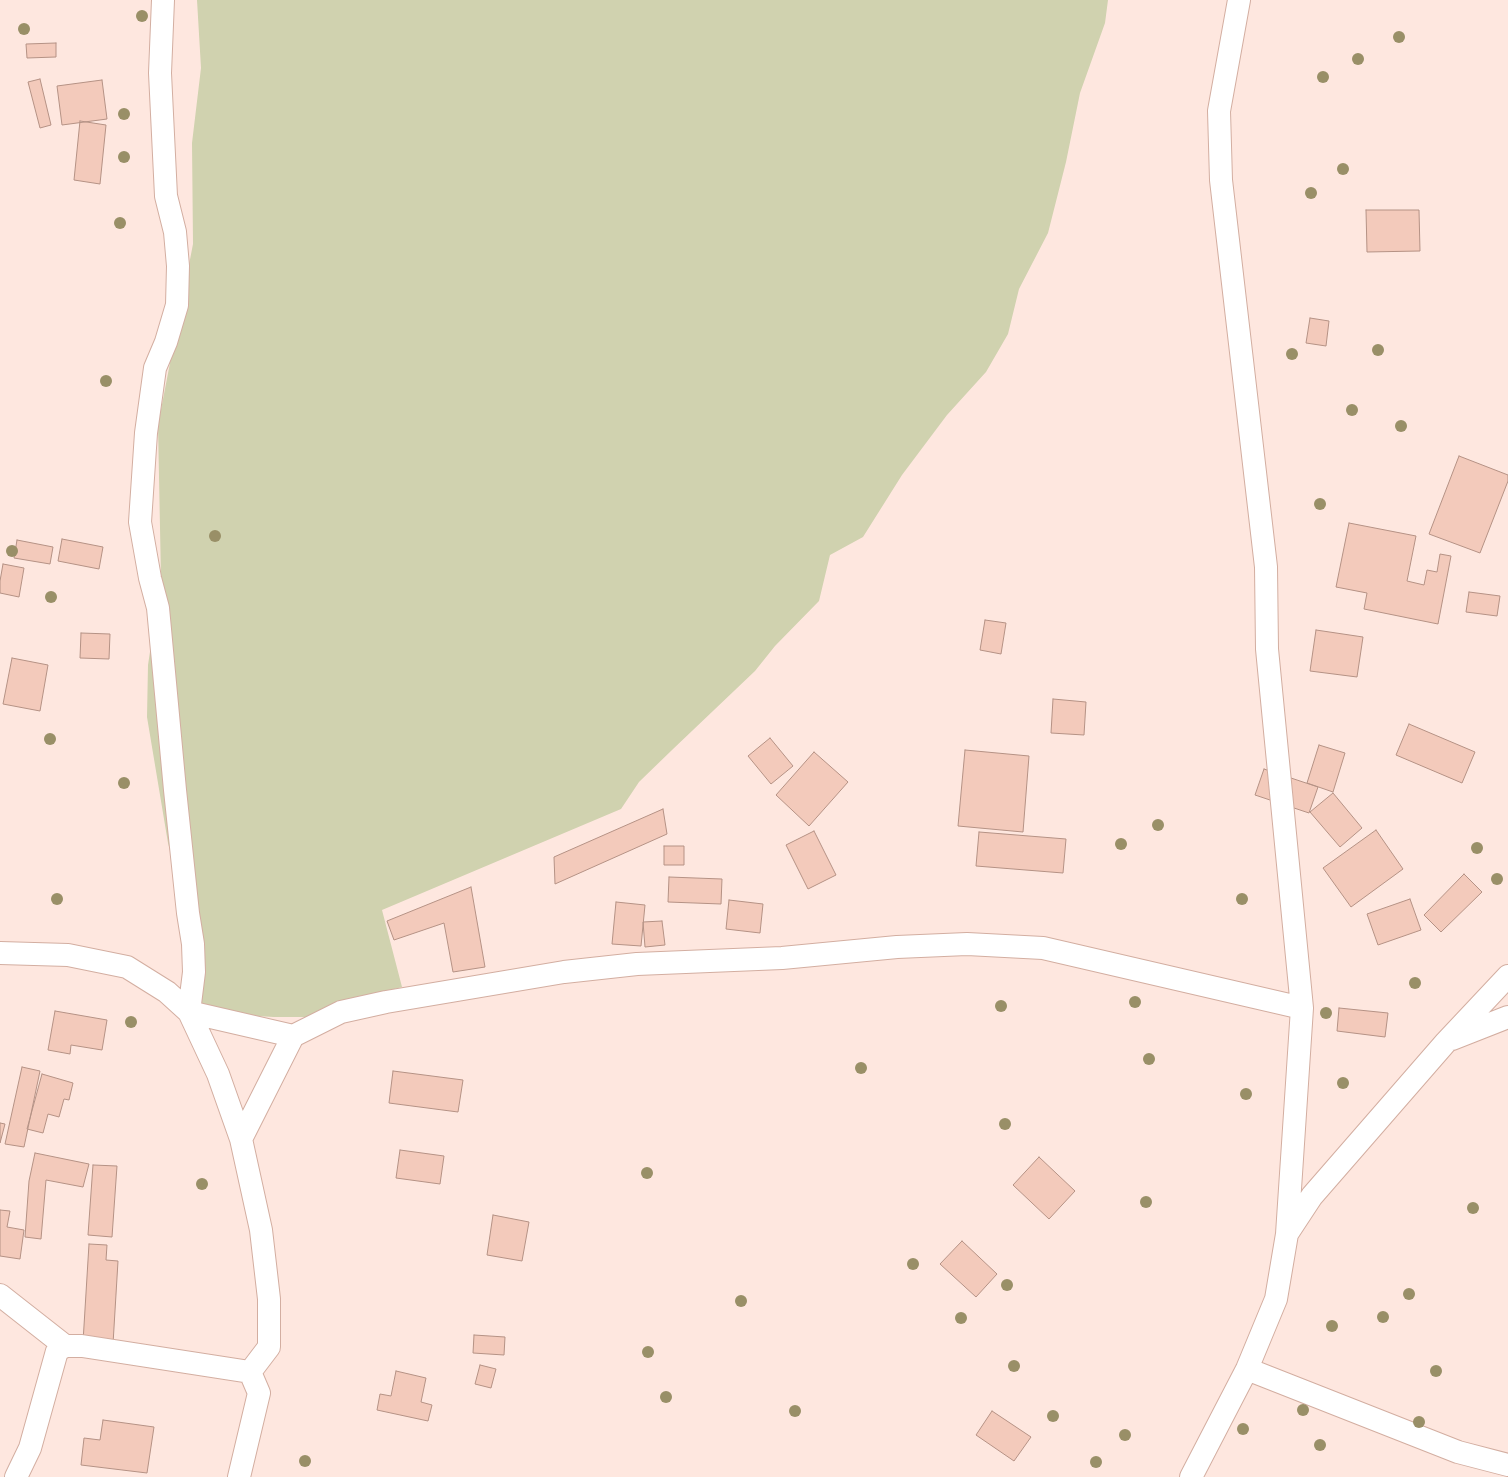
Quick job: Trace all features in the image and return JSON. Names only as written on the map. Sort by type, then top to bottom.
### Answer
[{"type":"street","points":[[163,0],[160,81],[166,196],[175,232],[178,266],[177,305],[166,342],[155,368],[146,433],[140,522],[150,578],[158,608],[175,790],[188,912],[193,944],[194,972],[189,1012]]},
{"type":"street","points":[[1191,1477],[1247,1370],[1276,1299],[1287,1234],[1302,1008],[1267,649],[1266,567],[1220,180],[1219,111],[1239,0]]},
{"type":"street","points":[[241,1139],[293,1036],[341,1012],[386,1002],[564,972],[636,964],[782,958],[897,947],[967,944],[1043,948],[1302,1008]]},
{"type":"street","points":[[0,953],[68,955],[127,967],[167,992],[189,1012],[218,1074],[241,1139],[260,1230],[269,1299],[268,1347],[250,1372]]},
{"type":"street","points":[[1287,1234],[1312,1196],[1446,1042],[1508,976]]},
{"type":"street","points":[[189,1012],[293,1036]]},
{"type":"street","points":[[1446,1042],[1508,1017]]},
{"type":"street","points":[[0,1295],[65,1346]]},
{"type":"street","points":[[16,1477],[30,1448],[57,1351],[65,1346],[82,1346],[250,1372]]},
{"type":"street","points":[[1247,1370],[1458,1452],[1508,1465]]},
{"type":"street","points":[[240,1477],[259,1393],[250,1372]]},
{"type":"green space","points":[[197,0],[1108,0],[1105,23],[1080,93],[1066,162],[1048,233],[1019,289],[1008,334],[986,372],[947,415],[902,475],[863,537],[830,555],[819,601],[775,646],[755,671],[639,782],[621,809],[382,910],[402,987],[360,998],[311,1017],[274,1017],[220,1014],[200,1006],[177,878],[168,843],[147,717],[148,665],[161,579],[158,425],[193,244],[192,143],[201,68]]},
{"type":"building","points":[[56,43],[56,57],[27,58],[26,44]]},
{"type":"building","points":[[40,79],[51,125],[40,128],[28,82]]},
{"type":"building","points":[[102,80],[107,119],[62,125],[57,86]]},
{"type":"building","points":[[80,121],[106,125],[100,184],[74,180]]},
{"type":"building","points":[[1366,210],[1419,210],[1420,251],[1367,252]]},
{"type":"building","points":[[1310,318],[1329,321],[1326,346],[1306,343]]},
{"type":"building","points":[[1459,456],[1508,475],[1508,481],[1480,553],[1429,534]]},
{"type":"building","points":[[1349,523],[1416,536],[1407,581],[1424,585],[1427,570],[1437,572],[1440,554],[1451,556],[1438,624],[1364,609],[1367,593],[1336,587]]},
{"type":"building","points":[[62,539],[103,547],[99,569],[58,561]]},
{"type":"building","points":[[17,540],[53,547],[50,564],[14,558]]},
{"type":"building","points":[[3,564],[24,568],[19,597],[0,593],[0,581]]},
{"type":"building","points":[[1469,592],[1500,596],[1497,616],[1466,612]]},
{"type":"building","points":[[985,620],[1006,623],[1001,654],[980,650]]},
{"type":"building","points":[[1316,630],[1363,637],[1357,677],[1310,671]]},
{"type":"building","points":[[81,633],[110,634],[109,659],[80,658]]},
{"type":"building","points":[[12,658],[48,665],[40,711],[3,704]]},
{"type":"building","points":[[1053,699],[1086,702],[1084,735],[1051,733]]},
{"type":"building","points":[[1409,724],[1475,752],[1462,783],[1396,755]]},
{"type":"building","points":[[770,738],[793,766],[771,784],[748,756]]},
{"type":"building","points":[[1319,745],[1345,753],[1333,792],[1307,783]]},
{"type":"building","points":[[965,750],[1029,756],[1023,832],[958,826]]},
{"type":"building","points":[[814,752],[848,782],[809,826],[776,795]]},
{"type":"building","points":[[1264,769],[1318,787],[1309,813],[1255,795]]},
{"type":"building","points":[[1333,793],[1362,828],[1340,847],[1310,812]]},
{"type":"building","points":[[663,809],[667,834],[555,884],[554,857]]},
{"type":"building","points":[[1376,830],[1403,869],[1351,907],[1323,868]]},
{"type":"building","points":[[814,831],[836,875],[808,889],[786,845]]},
{"type":"building","points":[[979,832],[1066,839],[1063,873],[976,866]]},
{"type":"building","points":[[664,846],[684,846],[684,865],[664,865]]},
{"type":"building","points":[[1464,874],[1482,892],[1441,932],[1424,915]]},
{"type":"building","points":[[669,877],[722,879],[721,904],[668,902]]},
{"type":"building","points":[[471,887],[485,967],[453,972],[444,923],[394,940],[387,921]]},
{"type":"building","points":[[1410,899],[1421,930],[1378,945],[1367,914]]},
{"type":"building","points":[[729,900],[763,904],[760,933],[726,929]]},
{"type":"building","points":[[616,902],[645,905],[641,946],[612,944]]},
{"type":"building","points":[[662,921],[665,945],[645,947],[643,922]]},
{"type":"building","points":[[1339,1008],[1388,1013],[1385,1037],[1337,1031]]},
{"type":"building","points":[[55,1011],[107,1020],[102,1050],[71,1045],[70,1054],[48,1050]]},
{"type":"building","points":[[22,1067],[40,1071],[24,1147],[5,1144]]},
{"type":"building","points":[[393,1071],[463,1080],[458,1112],[389,1103]]},
{"type":"building","points":[[42,1074],[73,1083],[69,1100],[64,1099],[59,1117],[48,1114],[43,1133],[27,1129]]},
{"type":"building","points":[[0,1123],[5,1124],[0,1143]]},
{"type":"building","points":[[400,1150],[444,1156],[440,1184],[396,1178]]},
{"type":"building","points":[[35,1153],[89,1164],[83,1187],[46,1180],[41,1239],[25,1237],[29,1181]]},
{"type":"building","points":[[1039,1157],[1075,1191],[1049,1219],[1013,1185]]},
{"type":"building","points":[[93,1165],[117,1166],[112,1237],[88,1235]]},
{"type":"building","points":[[0,1210],[10,1211],[7,1227],[24,1230],[20,1259],[0,1256]]},
{"type":"building","points":[[493,1215],[529,1222],[522,1261],[487,1255]]},
{"type":"building","points":[[962,1241],[997,1274],[976,1297],[940,1264]]},
{"type":"building","points":[[89,1244],[107,1245],[106,1260],[118,1261],[113,1344],[83,1342]]},
{"type":"building","points":[[474,1335],[505,1337],[504,1355],[473,1353]]},
{"type":"building","points":[[480,1365],[496,1369],[491,1388],[475,1384]]},
{"type":"building","points":[[396,1371],[426,1378],[421,1402],[432,1405],[428,1421],[377,1410],[380,1394],[391,1396]]},
{"type":"building","points":[[992,1411],[1031,1437],[1014,1461],[976,1435]]},
{"type":"building","points":[[103,1420],[154,1427],[147,1473],[81,1465],[84,1438],[100,1440]]}]
